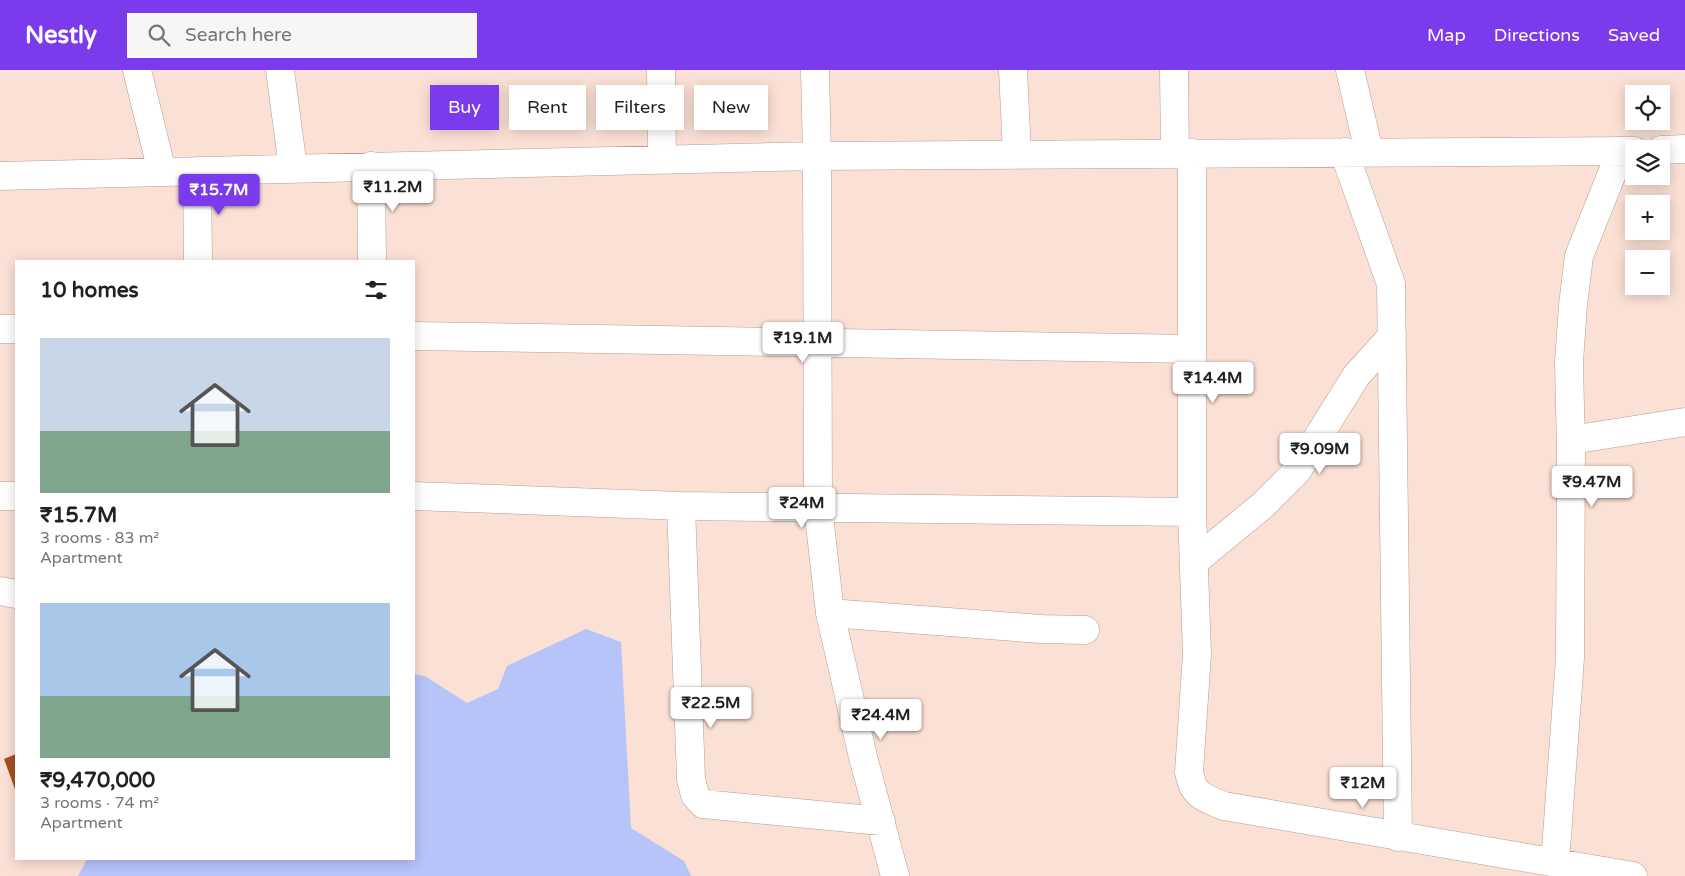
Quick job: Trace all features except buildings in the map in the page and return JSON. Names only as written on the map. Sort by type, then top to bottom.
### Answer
[{"type":"street","points":[[138,70],[162,172]]},
{"type":"street","points":[[280,70],[293,168]]},
{"type":"street","points":[[660,70],[662,159]]},
{"type":"street","points":[[815,70],[818,156],[818,508],[830,613],[863,757],[895,876]]},
{"type":"street","points":[[1013,70],[1017,154]]},
{"type":"street","points":[[1174,70],[1183,153],[1192,350],[1192,512],[1197,654],[1189,772],[1191,785],[1203,798],[1224,806],[1633,876]]},
{"type":"street","points":[[1350,70],[1357,152],[1391,284],[1398,837]]},
{"type":"street","points":[[1670,150],[1685,149]]},
{"type":"street","points":[[1,172],[162,172],[818,156],[1625,151]]},
{"type":"street","points":[[1555,863],[1570,658],[1571,440],[1569,362],[1579,256],[1625,157]]},
{"type":"street","points":[[371,166],[372,260]]},
{"type":"street","points":[[197,170],[198,260]]},
{"type":"street","points":[[0,329],[15,329]]},
{"type":"street","points":[[415,336],[1192,350]]},
{"type":"street","points":[[1194,562],[1263,505],[1297,471],[1321,436],[1356,376],[1392,336]]},
{"type":"street","points":[[1571,440],[1685,422]]},
{"type":"street","points":[[0,496],[15,496]]},
{"type":"street","points":[[415,496],[681,506],[1192,512]]},
{"type":"street","points":[[681,506],[691,779],[695,795],[703,804],[881,821]]},
{"type":"street","points":[[0,591],[15,594]]},
{"type":"street","points":[[830,613],[1041,629],[1085,630]]},
{"type":"water","points":[[586,629],[621,642],[631,828],[684,861],[691,876],[78,876],[86,860],[415,860],[415,674],[425,676],[467,703],[498,689],[507,666]]}]
